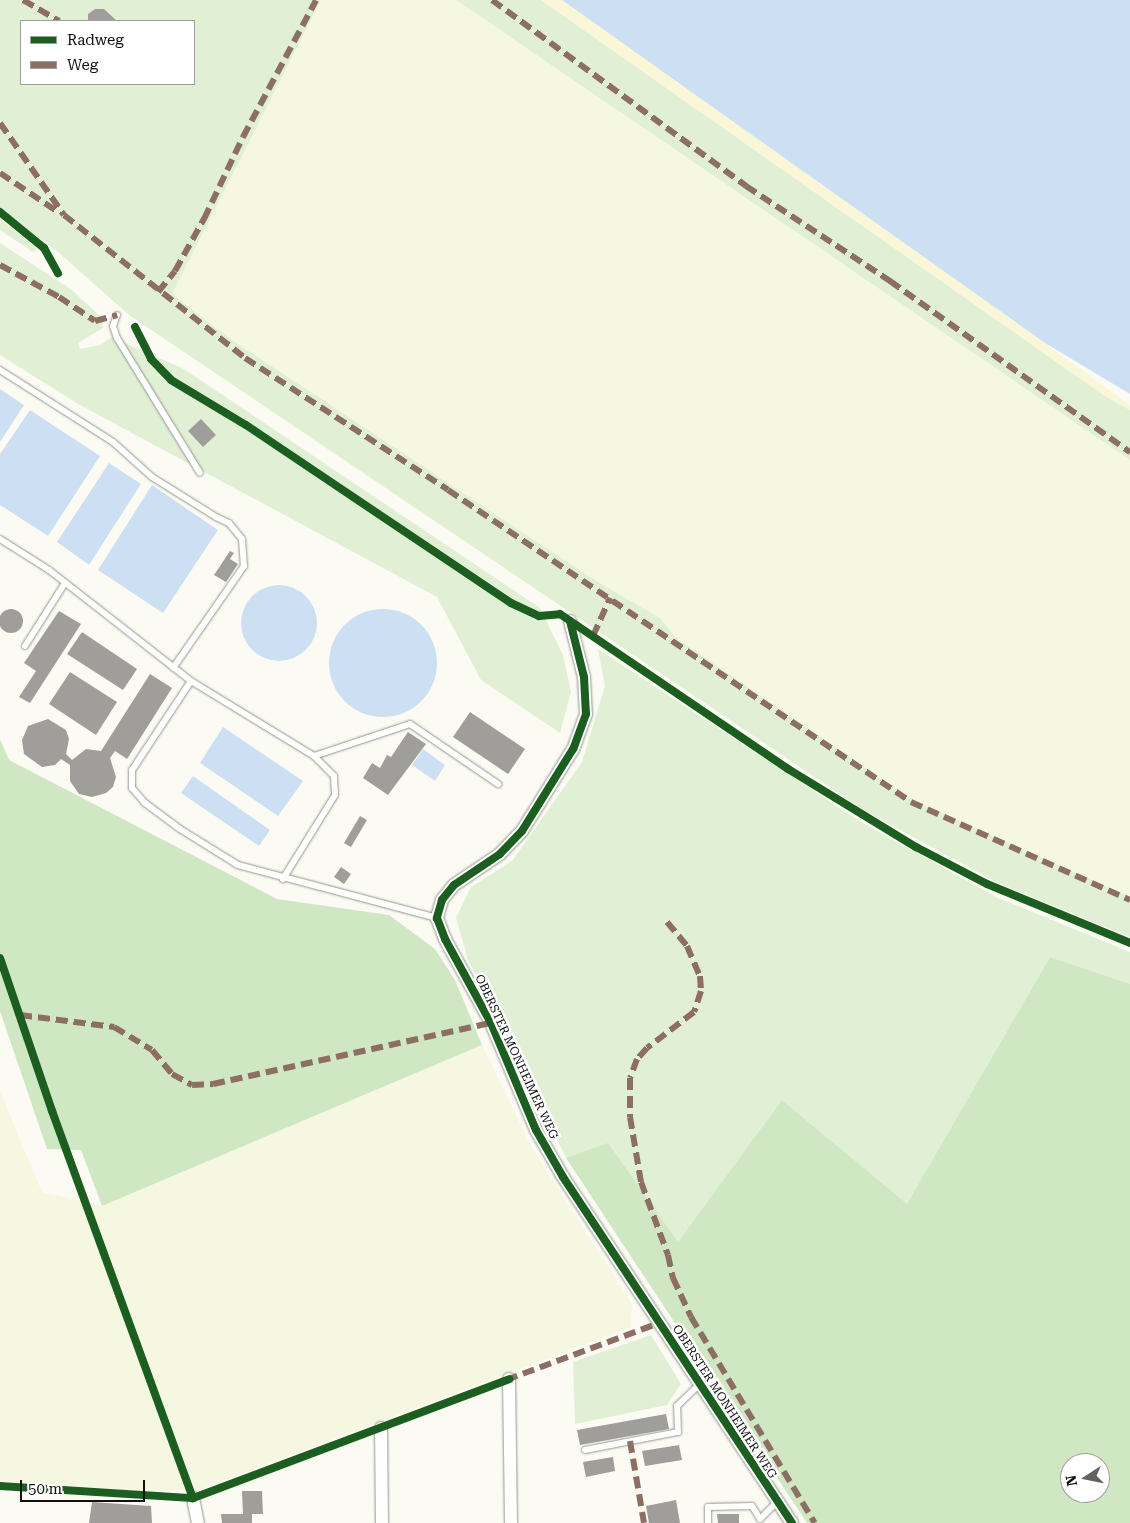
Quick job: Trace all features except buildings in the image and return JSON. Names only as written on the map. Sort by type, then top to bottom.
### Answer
[{"type":"street","points":[[438,918],[442,900],[454,885],[500,854],[522,831],[573,749],[586,714],[584,677],[570,621]]},
{"type":"street","name":"OBERSTER MONHEIMER WEG","points":[[438,918],[445,939],[491,1023],[510,1075],[536,1130],[563,1177],[776,1503],[792,1523]]},
{"type":"street","points":[[509,1379],[511,1523]]},
{"type":"street","points":[[381,1428],[382,1523]]},
{"type":"street","points":[[193,1498],[198,1523]]},
{"type":"lane","points":[[117,315],[113,326],[117,338],[200,473]]},
{"type":"lane","points":[[0,370],[113,442],[152,477],[216,517],[229,523],[242,539],[244,566],[174,668]]},
{"type":"lane","points":[[0,538],[65,583],[192,682],[314,756],[334,776],[335,795],[283,878]]},
{"type":"lane","points":[[25,646],[65,583]]},
{"type":"lane","points":[[192,682],[132,770],[132,788],[145,802],[180,829],[238,864],[283,878],[438,918]]},
{"type":"lane","points":[[314,756],[410,724],[498,784]]},
{"type":"lane","points":[[585,1450],[678,1432],[677,1406],[698,1384]]},
{"type":"lane","points":[[708,1523],[708,1507],[752,1506],[760,1519],[776,1503]]},
{"type":"green space","points":[[0,0],[321,0],[172,294],[232,340],[598,582],[660,618],[675,637],[912,800],[1130,897],[1130,937],[998,883],[865,811],[129,315],[58,252],[0,209]]},
{"type":"green space","points":[[321,0],[456,0],[1130,460],[1130,897],[912,800],[674,637],[660,618],[598,582],[232,340],[172,294]]},
{"type":"green space","points":[[456,0],[541,0],[1105,396],[1130,410],[1130,460]]},
{"type":"green space","points":[[0,219],[37,248],[33,252],[0,230]]},
{"type":"green space","points":[[0,243],[72,290],[101,317],[103,328],[78,343],[80,349],[100,345],[112,337],[184,369],[540,608],[563,655],[571,692],[560,733],[481,680],[437,597],[78,404],[0,355]]},
{"type":"green space","points":[[598,649],[861,822],[998,898],[1130,952],[1130,984],[1050,957],[907,1205],[782,1100],[678,1243],[608,1144],[566,1158],[468,960],[456,918],[471,887],[512,861],[582,762],[605,686]]},
{"type":"green space","points":[[0,739],[9,760],[277,899],[389,915],[435,949],[455,980],[482,1045],[102,1206],[81,1150],[47,1149],[0,1011]]},
{"type":"green space","points":[[1050,957],[1130,984],[1130,1523],[807,1523],[566,1158],[608,1143],[678,1242],[782,1100],[907,1204]]},
{"type":"green space","points":[[482,1045],[532,1148],[632,1304],[631,1327],[199,1490],[141,1491],[0,1481],[0,1091],[42,1192],[102,1206]]},
{"type":"green space","points":[[651,1335],[681,1384],[667,1405],[575,1424],[573,1362]]},
{"type":"sand","points":[[541,0],[562,0],[722,111],[1130,405],[1130,410],[1105,396]]},
{"type":"water","points":[[562,0],[1130,0],[1130,394],[1045,343]]},
{"type":"water","points":[[0,389],[24,405],[0,442]]},
{"type":"water","points":[[30,410],[100,456],[48,536],[0,505],[0,454]]},
{"type":"water","points":[[109,463],[141,484],[89,565],[57,542]]},
{"type":"water","points":[[152,485],[218,530],[163,613],[98,570]]},
{"type":"water","points":[[279,585],[293,588],[306,596],[314,609],[317,623],[314,637],[306,650],[293,658],[279,661],[265,658],[252,650],[244,637],[241,623],[244,609],[252,596],[265,588]]},
{"type":"water","points":[[383,609],[404,613],[421,625],[433,642],[437,663],[433,684],[421,701],[404,713],[383,717],[362,713],[345,701],[333,684],[329,663],[333,642],[345,625],[362,613]]},
{"type":"water","points":[[223,727],[303,781],[278,816],[200,763]]},
{"type":"water","points":[[423,749],[445,765],[435,781],[412,765]]},
{"type":"water","points":[[193,776],[270,830],[259,846],[181,793]]},
{"type":"marked path","points":[[23,0],[57,20]]},
{"type":"marked path","points":[[158,292],[175,271],[204,219],[243,137],[316,0]]},
{"type":"marked path","points":[[492,0],[746,186],[890,281],[1130,452]]},
{"type":"marked path","points":[[0,123],[64,215],[245,358],[448,490],[911,802],[1130,900]]},
{"type":"marked path","points":[[0,173],[58,212]]},
{"type":"marked path","points":[[0,265],[59,297],[95,321],[117,315]]},
{"type":"marked path","points":[[593,636],[610,598]]},
{"type":"marked path","points":[[667,922],[687,946],[700,976],[701,991],[694,1012],[647,1048],[637,1059],[630,1078],[630,1117],[641,1182],[668,1255],[673,1278],[691,1317],[815,1523]]},
{"type":"marked path","points":[[20,1015],[114,1027],[152,1050],[172,1074],[192,1085],[213,1084],[491,1023]]},
{"type":"marked path","points":[[506,1380],[659,1323]]},
{"type":"marked path","points":[[630,1441],[644,1523]]},
{"type":"cycle path","points":[[0,212],[44,248],[58,273]]},
{"type":"cycle path","points":[[135,327],[151,359],[171,380],[246,425],[511,603],[539,616],[560,614],[788,769],[916,847],[987,884],[1130,943]]},
{"type":"cycle path","points":[[570,621],[584,677],[586,714],[573,749],[522,831],[500,854],[454,885],[442,900],[437,918],[445,939],[491,1023],[536,1130],[563,1177],[792,1523]]},
{"type":"cycle path","points":[[0,958],[52,1111],[193,1498]]},
{"type":"cycle path","points":[[0,1486],[193,1498],[509,1379]]}]
